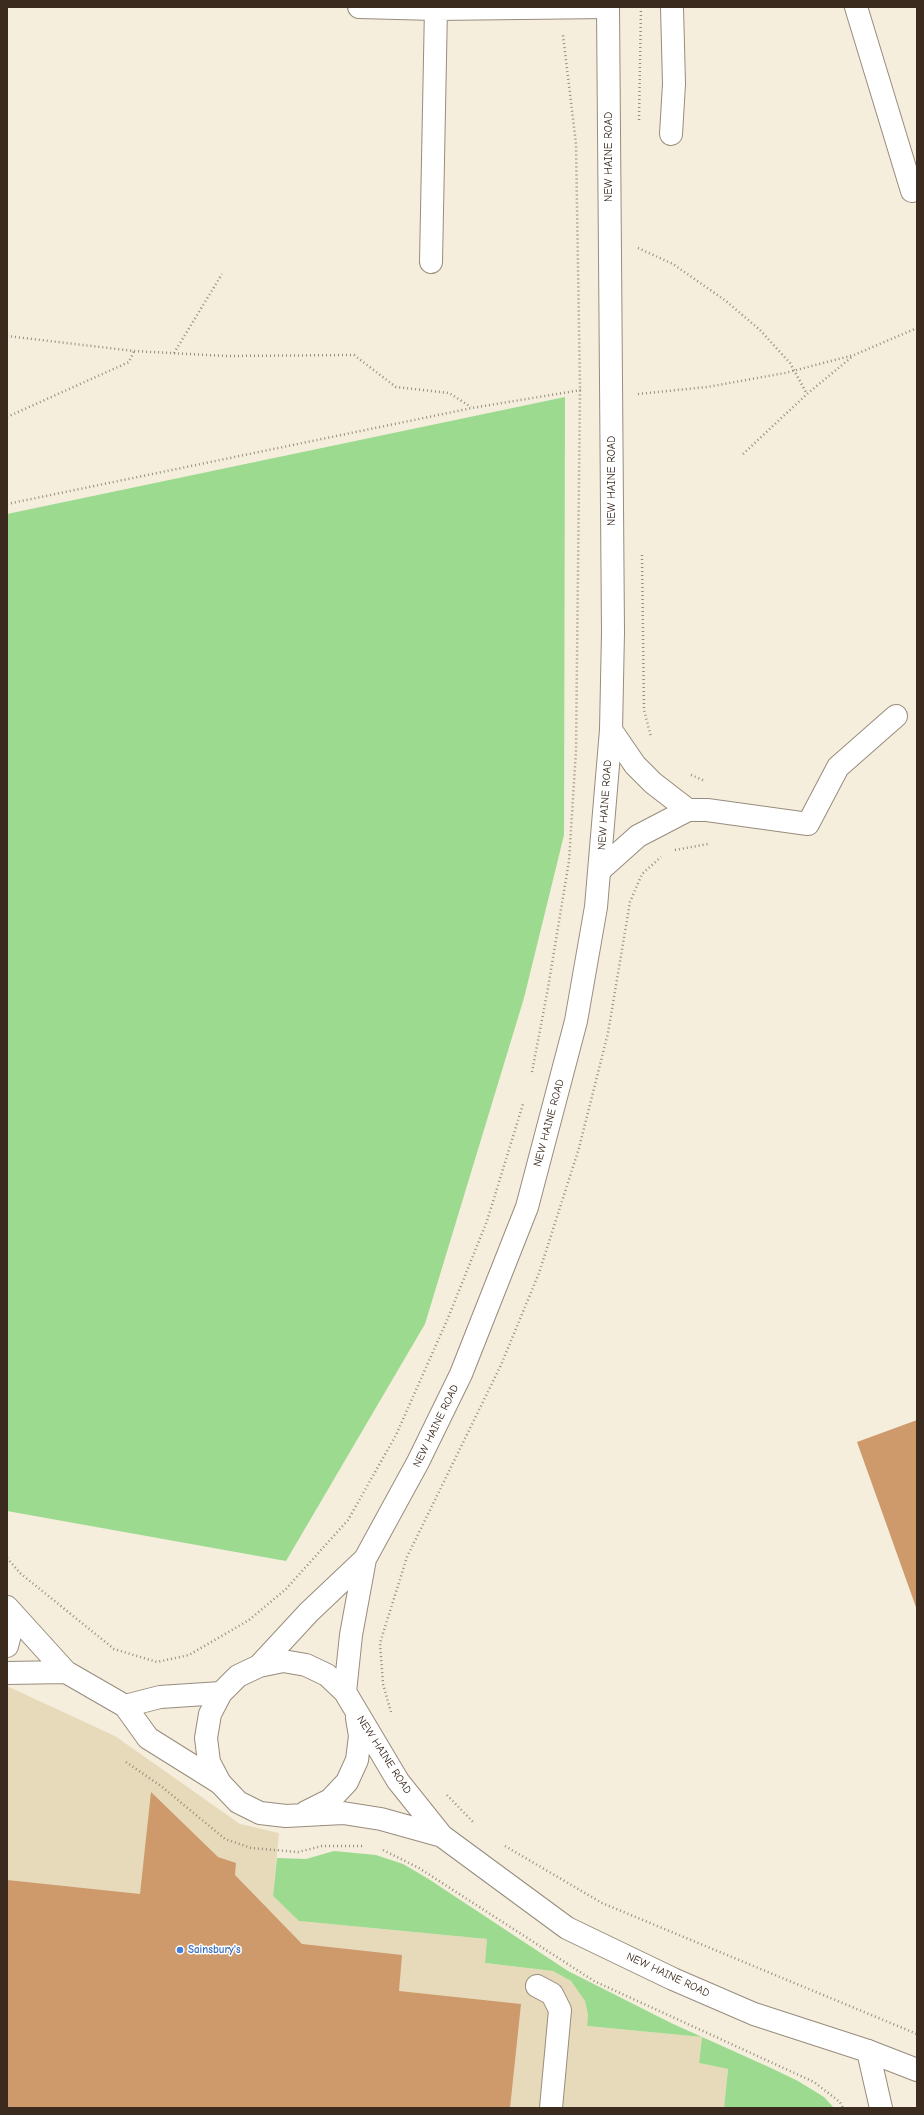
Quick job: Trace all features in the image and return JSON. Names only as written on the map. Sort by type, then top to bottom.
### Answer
[{"type":"main road","points":[[359,7],[608,7]]},
{"type":"main road","name":"NEW HAINE ROAD","points":[[259,1666],[309,1612],[365,1559],[418,1462],[461,1374],[527,1207],[576,1022],[596,907],[611,730],[613,632],[608,7]]},
{"type":"main road","points":[[671,134],[674,84],[672,7]]},
{"type":"main road","points":[[856,7],[912,191]]},
{"type":"main road","points":[[431,262],[436,8]]},
{"type":"main road","points":[[600,870],[638,836],[688,810],[707,810],[808,824],[838,767],[896,716]]},
{"type":"main road","points":[[611,730],[635,765],[653,783],[688,810]]},
{"type":"main road","name":"NEW HAINE ROAD","points":[[344,1692],[351,1636],[365,1559]]},
{"type":"main road","points":[[7,1646],[12,1627],[8,1609]]},
{"type":"main road","points":[[8,1609],[66,1672],[125,1706],[148,1738],[220,1783]]},
{"type":"main road","name":"NEW HAINE ROAD","points":[[442,1836],[381,1819],[343,1813],[286,1816],[260,1813],[238,1802],[220,1783],[209,1762],[206,1738],[210,1714],[221,1693],[238,1676],[259,1666],[282,1662],[306,1665],[327,1675],[344,1692],[398,1781],[442,1836],[567,1928],[673,1979],[754,2014],[868,2051],[917,2070]]},
{"type":"main road","points":[[7,1673],[66,1672]]},
{"type":"main road","points":[[125,1706],[160,1697],[221,1693]]},
{"type":"main road","name":"NEW HAINE ROAD","points":[[286,1816],[309,1811],[330,1800],[347,1782],[357,1760],[360,1736],[356,1713]]},
{"type":"main road","points":[[537,1986],[552,1994],[560,2010],[551,2108]]},
{"type":"main road","points":[[868,2051],[881,2108]]},
{"type":"path","points":[[639,122],[641,7]]},
{"type":"path","points":[[531,1077],[548,988],[569,861],[576,750],[580,390],[576,144],[568,64],[563,47],[562,8]]},
{"type":"path","points":[[636,255],[636,247],[673,264],[726,301],[760,330],[795,370],[808,394]]},
{"type":"path","points":[[174,353],[222,274]]},
{"type":"path","points":[[639,394],[707,387],[785,373],[854,355],[917,328]]},
{"type":"path","points":[[7,336],[134,351],[226,356],[354,355],[396,387],[449,393],[472,408]]},
{"type":"path","points":[[7,417],[129,362],[134,351]]},
{"type":"path","points":[[743,454],[808,394],[854,355]]},
{"type":"path","points":[[639,386],[639,402]]},
{"type":"path","points":[[7,504],[472,408],[580,390]]},
{"type":"path","points":[[642,551],[644,710],[650,736],[654,742]]},
{"type":"path","points":[[684,773],[705,781]]},
{"type":"path","points":[[673,850],[708,844]]},
{"type":"path","points":[[393,1718],[383,1684],[380,1643],[407,1557],[501,1366],[539,1273],[579,1148],[608,1033],[630,902],[642,874],[667,853]]},
{"type":"path","points":[[7,1558],[20,1573],[114,1649],[157,1662],[189,1655],[249,1620],[286,1589],[348,1520],[396,1434],[448,1318],[487,1221],[525,1100]]},
{"type":"path","points":[[126,1762],[161,1786],[225,1839],[251,1848],[298,1852],[322,1846],[370,1846]]},
{"type":"path","points":[[445,1793],[477,1827]]},
{"type":"path","points":[[502,1844],[602,1903],[917,2034]]},
{"type":"path","points":[[376,1847],[419,1868],[594,1981],[814,2082],[840,2102],[843,2108]]},
{"type":"shaded area","name":"Sainsbury's","points":[[9,1687],[115,1736],[240,1824],[279,1833],[273,1896],[299,1921],[487,1939],[485,1963],[553,1971],[571,1981],[585,2001],[588,2015],[587,2026],[702,2037],[699,2063],[728,2069],[724,2108],[7,2108],[7,1688]]},
{"type":"green space","points":[[565,397],[564,835],[524,998],[425,1324],[286,1561],[7,1511],[7,514]]},
{"type":"green space","points":[[334,1851],[376,1855],[403,1864],[427,1878],[568,1971],[671,2023],[771,2068],[798,2081],[824,2097],[834,2108],[724,2108],[728,2069],[699,2063],[702,2037],[587,2026],[588,2015],[585,2001],[571,1981],[553,1971],[485,1963],[487,1939],[299,1921],[273,1896],[277,1858],[306,1859]]},
{"type":"building","points":[[917,1420],[917,1610],[857,1442]]},
{"type":"building","name":"Sainsbury's","points":[[151,1792],[218,1857],[236,1863],[235,1875],[302,1944],[402,1955],[399,1991],[521,2004],[510,2108],[7,2108],[7,1880],[140,1894]]},
{"type":"place","name":"Sainsbury's","points":[[180,1950]]}]
